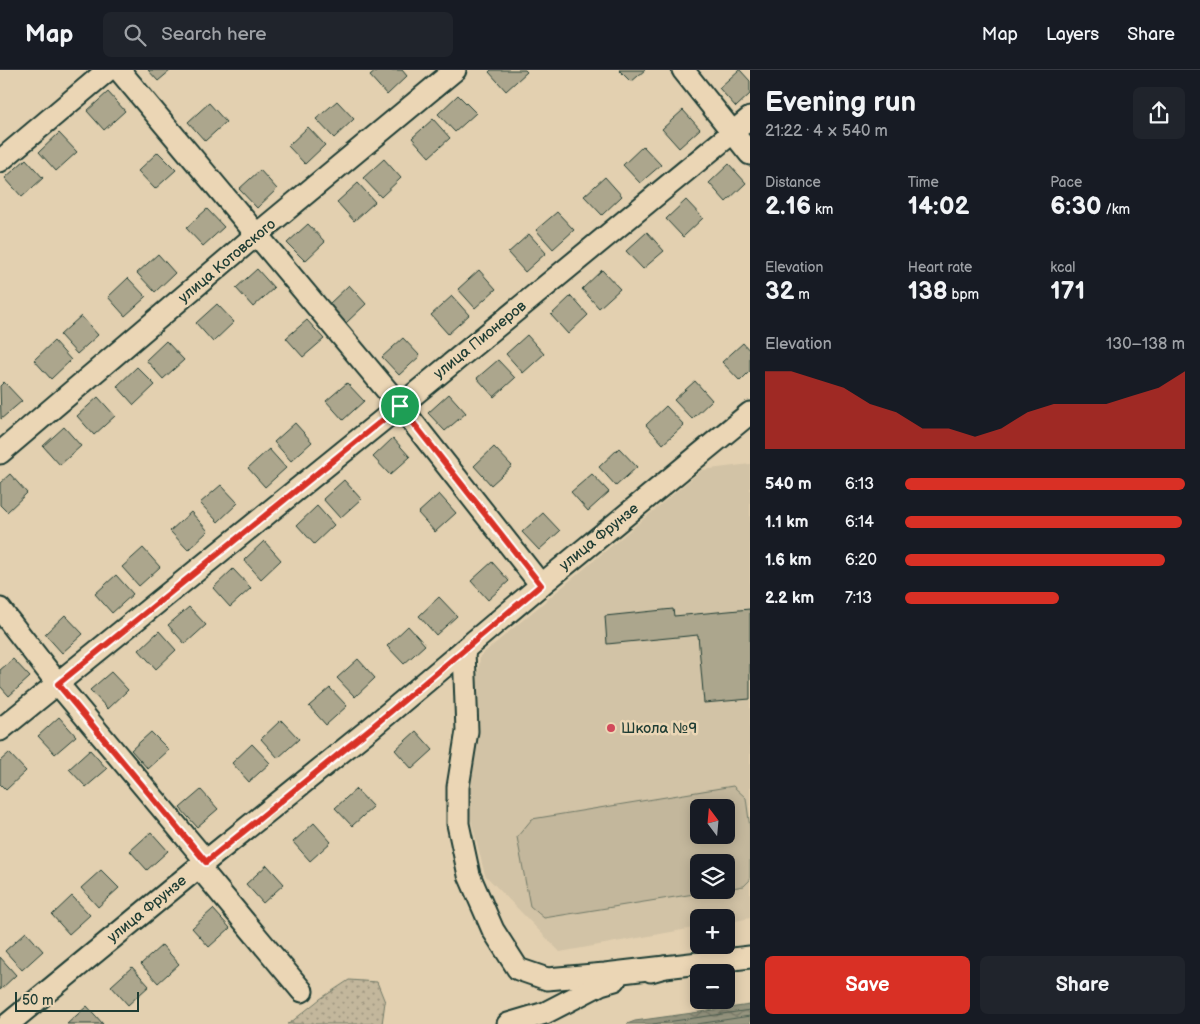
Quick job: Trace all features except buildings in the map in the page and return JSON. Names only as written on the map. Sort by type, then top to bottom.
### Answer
[{"type":"street","points":[[0,161],[108,70]]},
{"type":"street","points":[[119,70],[400,406],[541,585]]},
{"type":"street","name":"улица Котовского","points":[[0,453],[256,235],[455,70]]},
{"type":"street","points":[[683,70],[750,154]]},
{"type":"street","name":"улица Пионеров","points":[[0,730],[400,406],[750,118]]},
{"type":"street","name":"улица Фрунзе","points":[[8,1024],[371,728],[750,413]]},
{"type":"street","points":[[0,609],[302,990]]},
{"type":"street","points":[[464,650],[468,731],[458,787],[458,824],[469,875],[493,930],[518,969],[547,979],[750,957]]},
{"type":"street","points":[[508,1024],[545,1013],[601,984],[665,967]]},
{"type":"shaded area","name":"Школа №9","points":[[750,464],[750,918],[735,921],[735,909],[690,909],[690,929],[560,952],[485,875],[466,800],[480,656],[702,470]]},
{"type":"shaded area","points":[[733,786],[746,798],[750,828],[750,880],[744,886],[735,888],[735,854],[690,854],[690,895],[544,918],[530,906],[517,837],[532,819]]},
{"type":"shaded area","points":[[349,980],[377,982],[385,1002],[382,1024],[287,1024],[320,999]]},
{"type":"water","points":[[750,1005],[750,1024],[627,1024],[635,1021],[721,1009],[735,1009],[735,1007]]},
{"type":"place","name":"Школа №9","points":[[611,728]]},
{"type":"route","points":[[400,406],[541,585],[371,728],[206,862],[58,684],[400,406]]}]
